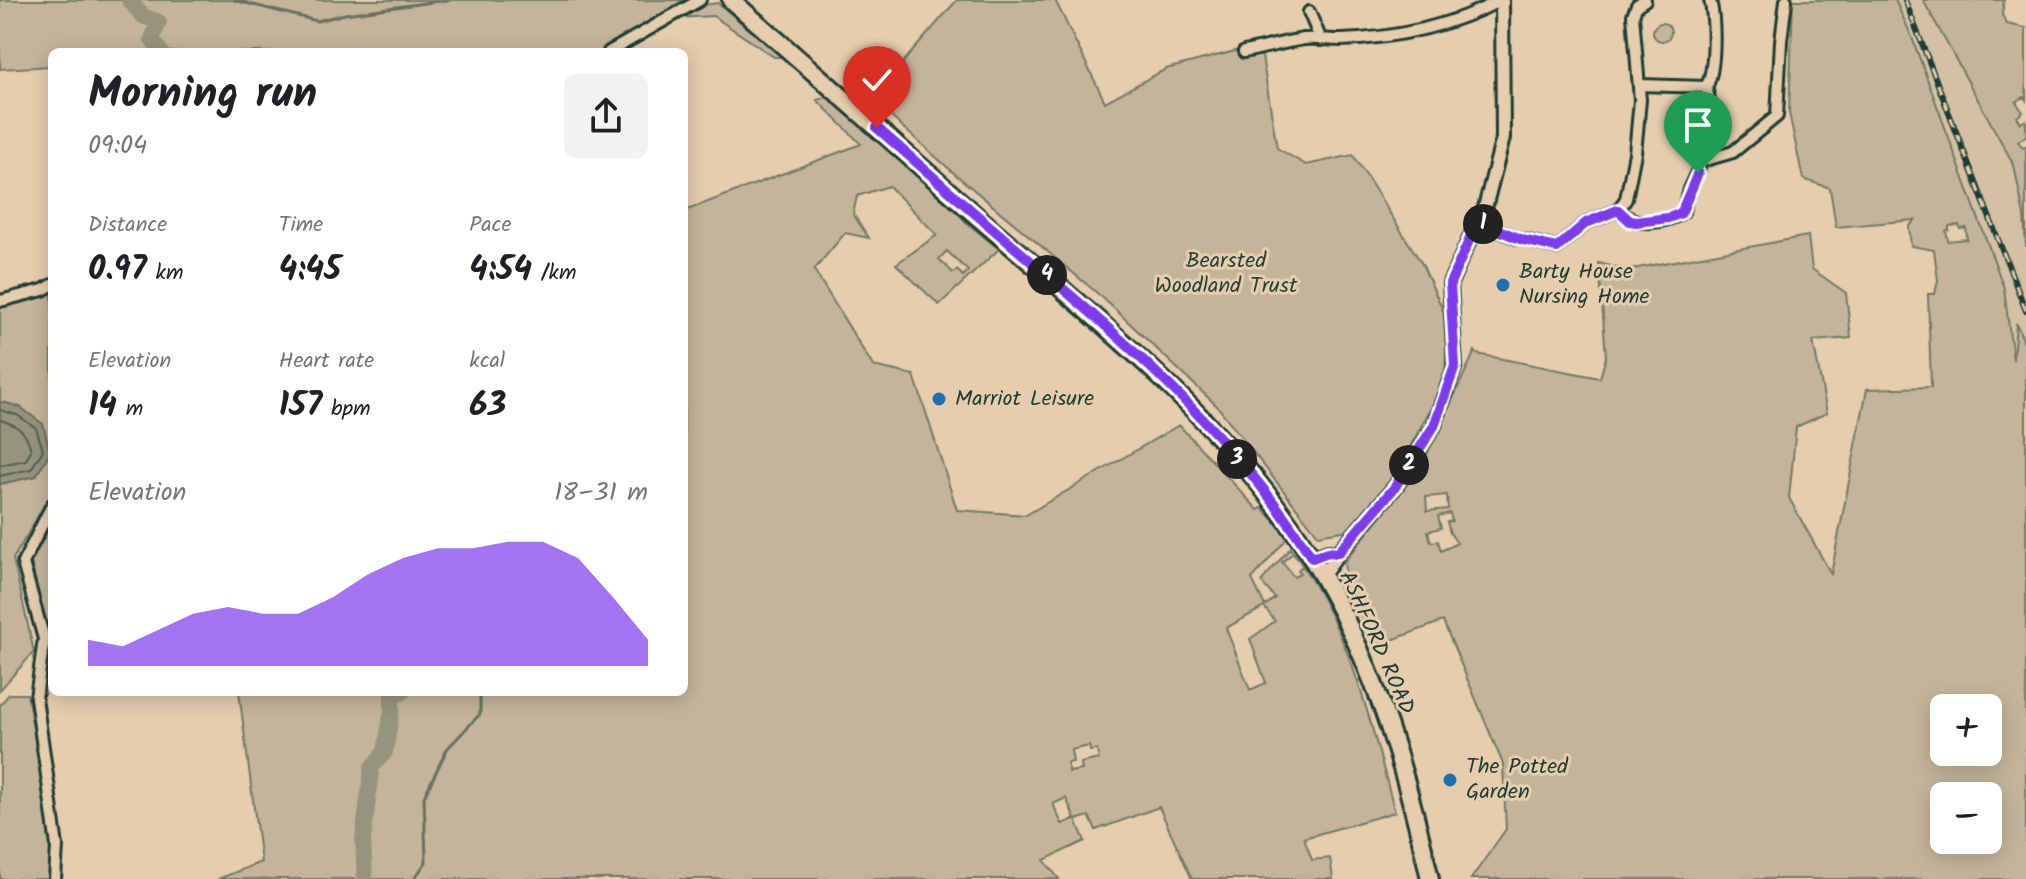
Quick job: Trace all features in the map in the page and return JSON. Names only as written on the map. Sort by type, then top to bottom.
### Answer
[{"type":"main road","name":"ASHFORD ROAD","points":[[731,0],[1080,303],[1146,364],[1247,470],[1296,534],[1323,576],[1369,671],[1412,804],[1430,879]]},
{"type":"street","points":[[616,48],[700,0]]},
{"type":"street","points":[[1244,52],[1307,39],[1403,33],[1441,26],[1502,0],[1503,138],[1481,223]]},
{"type":"street","points":[[1618,210],[1630,221],[1636,222],[1678,215],[1685,208],[1689,189],[1702,161],[1709,99],[1706,87],[1711,64],[1713,20],[1710,0]]},
{"type":"street","points":[[1702,161],[1733,152],[1777,116],[1786,0]]},
{"type":"street","points":[[1323,576],[1338,553],[1395,487],[1434,426],[1455,366],[1450,283],[1476,225],[1481,223],[1523,240],[1557,248],[1586,223],[1618,210],[1626,199],[1631,179],[1640,85],[1633,25],[1638,2]]},
{"type":"street","points":[[1309,12],[1321,40]]},
{"type":"street","points":[[1640,85],[1706,87]]},
{"type":"street","points":[[0,301],[48,287]]},
{"type":"street","points":[[48,513],[23,563],[44,639],[36,698],[57,846],[55,879]]},
{"type":"street","points":[[1312,558],[1328,552],[1338,553]]},
{"type":"shaded area","points":[[1895,0],[1923,0],[2014,165],[2024,216],[2026,247],[2026,411],[1911,35]]},
{"type":"green space","points":[[0,0],[683,0],[609,48],[48,48],[48,66],[0,69]]},
{"type":"green space","name":"Bearsted Woodland Trust","points":[[957,0],[1055,0],[1105,102],[1166,69],[1243,49],[1245,55],[1262,56],[1277,148],[1306,165],[1353,155],[1422,264],[1447,319],[1445,382],[1388,488],[1354,529],[1318,535],[1217,406],[1103,298],[871,99]]},
{"type":"green space","points":[[1793,0],[1895,0],[1911,35],[2004,288],[2013,360],[2016,323],[2026,347],[2026,879],[1471,879],[1506,829],[1503,764],[1443,621],[1376,646],[1348,589],[1344,562],[1421,467],[1475,351],[1477,354],[1600,378],[1606,357],[1599,263],[1627,270],[1808,236],[1812,269],[1846,293],[1851,338],[1813,341],[1827,413],[1796,427],[1789,498],[1831,574],[1867,389],[1931,387],[1928,294],[1935,294],[1938,280],[1934,250],[1911,246],[1909,227],[1915,220],[1836,227],[1830,188],[1803,179],[1789,113]],"holes":[[[1959,225],[1960,229],[1966,228],[1967,239],[1948,241],[1946,231],[1949,226]],[[1447,495],[1448,509],[1427,511],[1426,497]],[[1450,513],[1452,521],[1447,522],[1457,543],[1441,551],[1438,541],[1431,542],[1428,531],[1441,528],[1438,516]]]},
{"type":"green space","points":[[1923,0],[2004,0],[2002,15],[2007,24],[2026,28],[2026,100],[2024,97],[2016,102],[2023,112],[2017,117],[2021,123],[2026,120],[2026,136],[2018,141],[2023,148],[2026,146],[2026,247],[2024,216],[2014,165]]},
{"type":"green space","points":[[718,3],[782,57],[774,57],[713,16],[676,18],[703,5]]},
{"type":"green space","points":[[1658,23],[1666,23],[1671,32],[1669,39],[1658,41],[1653,36],[1653,28]]},
{"type":"green space","points":[[827,97],[928,181],[967,223],[999,249],[939,305],[896,264],[937,235],[889,186],[857,196],[853,214],[869,238],[845,233],[814,270],[873,366],[914,375],[957,510],[1026,515],[1179,425],[1258,510],[1262,508],[1290,535],[1252,579],[1265,606],[1275,598],[1261,582],[1290,548],[1295,556],[1293,553],[1282,562],[1294,577],[1300,573],[1298,570],[1302,566],[1311,578],[1343,642],[1355,674],[1395,812],[1304,838],[1312,860],[1330,858],[1333,879],[1192,879],[1159,807],[1096,830],[1089,816],[1076,820],[1085,841],[1044,860],[1059,879],[218,879],[261,862],[240,696],[688,696],[688,209],[861,144],[817,100]],"holes":[[[947,251],[968,271],[963,276],[957,270],[953,273],[939,259]],[[1264,607],[1275,621],[1250,639],[1266,683],[1250,690],[1226,628]],[[1089,746],[1090,751],[1097,750],[1099,759],[1081,763],[1082,770],[1069,772],[1067,763],[1073,762],[1071,750]],[[1066,798],[1075,819],[1062,824],[1053,804]]]},
{"type":"green space","points":[[48,291],[48,499],[13,559],[34,652],[0,690],[0,484],[36,476],[3,402],[0,403],[0,307]]},
{"type":"green space","points":[[48,530],[48,631],[31,562]]},
{"type":"green space","points":[[9,694],[27,694],[53,843],[50,879],[0,879],[0,705]]},
{"type":"water","points":[[0,403],[20,407],[43,424],[48,455],[36,476],[0,484]]},
{"type":"waterway","points":[[129,0],[143,16],[159,22],[152,39],[158,48]]},
{"type":"waterway","points":[[234,0],[317,21],[345,14],[447,0]]},
{"type":"waterway","points":[[365,879],[363,840],[372,767],[385,752],[394,696]]},
{"type":"waterway","points":[[414,879],[426,862],[424,797],[447,749],[480,714],[480,696]]},
{"type":"railway","points":[[1905,0],[2026,311]]},
{"type":"place","name":"Barty House Nursing Home","points":[[1503,285]]},
{"type":"place","name":"Marriot Leisure","points":[[939,399]]},
{"type":"place","name":"The Potted Garden","points":[[1450,780]]},
{"type":"route","points":[[877,128],[1080,303],[1173,391],[1264,490],[1312,558],[1328,552],[1338,553],[1395,487],[1434,426],[1455,366],[1450,283],[1476,225],[1481,223],[1523,240],[1557,248],[1586,223],[1618,210],[1630,221],[1636,222],[1678,215],[1685,208],[1689,189],[1698,173]]}]
